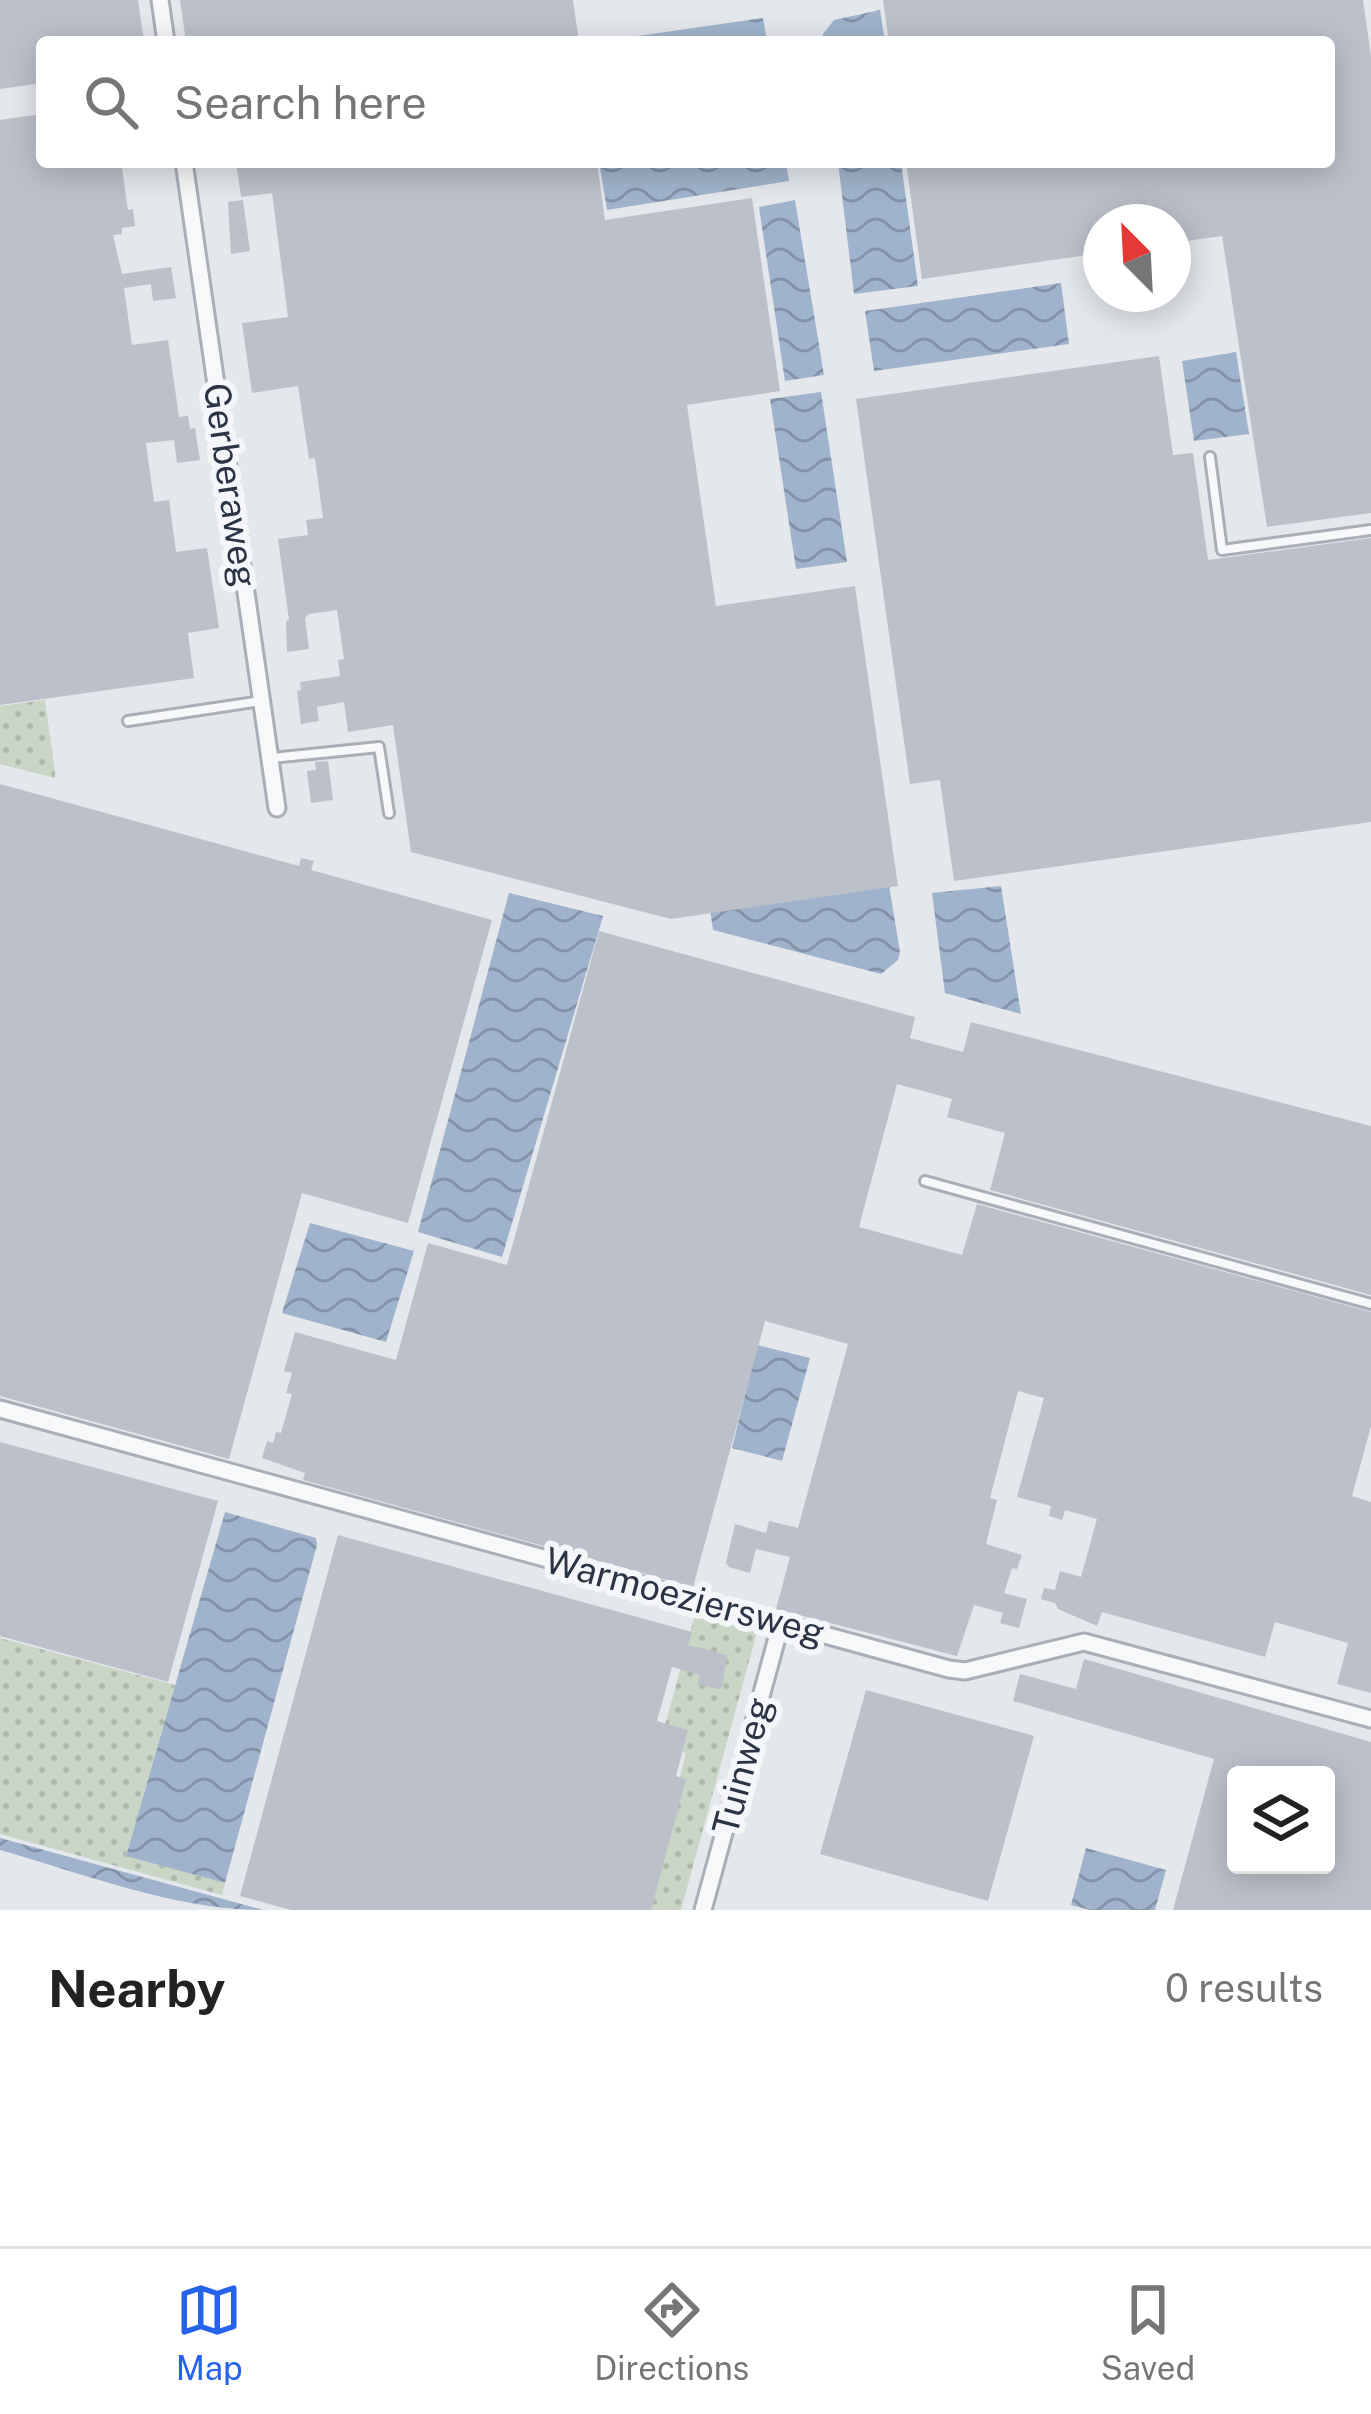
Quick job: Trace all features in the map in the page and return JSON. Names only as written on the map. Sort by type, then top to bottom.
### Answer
[{"type":"street","points":[[160,0],[165,36]]},
{"type":"street","name":"Gerberaweg","points":[[185,168],[277,808]]},
{"type":"street","name":"Warmoeziersweg","points":[[0,1409],[965,1671],[1084,1642],[1371,1719]]},
{"type":"street","name":"Tuinweg","points":[[703,1910],[782,1623]]},
{"type":"lane","points":[[1210,457],[1222,550],[1371,530]]},
{"type":"lane","points":[[128,721],[262,701]]},
{"type":"lane","points":[[270,758],[379,747],[388,813]]},
{"type":"lane","points":[[925,1181],[1371,1304]]},
{"type":"green space","points":[[45,700],[55,778],[0,764],[0,706]]},
{"type":"green space","points":[[695,1615],[757,1632],[681,1910],[646,1910],[686,1753],[660,1744]]},
{"type":"green space","points":[[0,1638],[175,1685],[126,1855],[225,1883],[222,1895],[0,1834]]},
{"type":"water","points":[[880,10],[884,36],[823,36],[834,20]]},
{"type":"water","points":[[763,18],[766,36],[638,36]]},
{"type":"water","points":[[600,168],[787,168],[789,181],[607,210]]},
{"type":"water","points":[[839,168],[902,168],[918,286],[854,294]]},
{"type":"water","points":[[795,200],[824,375],[785,381],[759,207]]},
{"type":"water","points":[[1061,283],[1069,344],[874,371],[865,311]]},
{"type":"water","points":[[1236,352],[1249,434],[1194,441],[1182,361]]},
{"type":"water","points":[[821,392],[847,562],[796,569],[770,399]]},
{"type":"water","points":[[880,830],[900,952],[898,960],[881,974],[713,930],[702,855]]},
{"type":"water","points":[[1001,886],[1021,1014],[945,993],[932,893]]},
{"type":"water","points":[[509,893],[603,916],[502,1257],[418,1232]]},
{"type":"water","points":[[310,1223],[414,1251],[386,1342],[282,1313]]},
{"type":"water","points":[[757,1345],[810,1358],[782,1461],[732,1448]]},
{"type":"water","points":[[225,1512],[316,1538],[317,1545],[225,1883],[126,1856]]},
{"type":"water","points":[[0,1838],[263,1910],[197,1904],[130,1889],[0,1850]]},
{"type":"water","points":[[1086,1848],[1166,1870],[1155,1910],[1090,1910],[1071,1905]]},
{"type":"building","points":[[0,0],[138,0],[143,36],[36,36],[36,84],[0,89]]},
{"type":"building","points":[[180,0],[573,0],[578,36],[185,36]]},
{"type":"building","points":[[883,0],[1363,0],[1371,56],[1371,513],[1267,527],[1222,236],[1191,240],[1191,204],[1083,204],[1083,256],[922,279],[907,168],[1335,168],[1335,36],[888,36]]},
{"type":"building","points":[[36,115],[36,168],[122,168],[135,226],[113,235],[122,274],[171,267],[176,298],[153,301],[151,284],[124,288],[132,345],[168,340],[179,417],[188,416],[190,429],[195,428],[200,460],[177,463],[174,440],[146,443],[154,502],[169,500],[176,552],[207,548],[219,628],[188,633],[194,678],[0,705],[0,120]]},
{"type":"building","points":[[237,168],[598,168],[605,220],[752,198],[780,391],[687,405],[716,606],[855,586],[898,886],[671,919],[411,852],[393,725],[348,732],[344,702],[317,707],[319,721],[301,724],[300,682],[340,676],[338,660],[344,659],[337,610],[309,614],[305,618],[309,649],[287,652],[289,620],[278,539],[308,535],[306,520],[323,518],[298,386],[252,393],[242,323],[288,317],[272,193],[241,197]]},
{"type":"building","points":[[243,200],[250,251],[231,254],[228,202]]},
{"type":"building","points":[[1159,356],[1173,455],[1193,453],[1208,560],[1371,538],[1371,822],[954,881],[940,780],[910,784],[856,399]]},
{"type":"building","points":[[328,761],[333,800],[311,803],[307,771],[316,770],[315,762]]},
{"type":"building","points":[[0,784],[299,866],[301,858],[314,861],[311,870],[492,920],[408,1223],[302,1193],[229,1459],[0,1396]]},
{"type":"building","points":[[599,931],[915,1017],[910,1038],[963,1052],[971,1022],[1371,1126],[1371,1295],[990,1190],[1005,1133],[947,1117],[952,1099],[897,1084],[859,1227],[962,1255],[977,1204],[1371,1312],[1371,1426],[1352,1496],[1371,1502],[1371,1693],[1337,1684],[1348,1643],[1275,1622],[1265,1657],[1102,1612],[1097,1626],[1041,1599],[1044,1588],[1055,1590],[1060,1571],[1081,1577],[1097,1519],[1065,1510],[1062,1520],[1049,1516],[1051,1506],[1017,1497],[1044,1398],[1018,1391],[990,1498],[997,1500],[986,1544],[1022,1555],[1004,1593],[1027,1599],[1019,1628],[1000,1623],[1003,1613],[974,1605],[957,1656],[776,1609],[790,1557],[756,1549],[750,1573],[729,1567],[735,1524],[766,1533],[769,1521],[798,1528],[848,1344],[765,1321],[693,1587],[303,1480],[305,1473],[262,1458],[267,1441],[273,1443],[276,1432],[281,1433],[292,1394],[286,1393],[292,1373],[284,1371],[295,1332],[396,1360],[428,1243],[507,1265]]},
{"type":"building","points":[[0,1442],[218,1501],[168,1682],[0,1636]]},
{"type":"building","points":[[338,1535],[692,1632],[688,1645],[727,1655],[718,1689],[698,1684],[700,1675],[672,1667],[657,1721],[688,1730],[676,1776],[686,1779],[651,1910],[291,1910],[240,1896]]},
{"type":"building","points":[[1084,1659],[1371,1742],[1371,1910],[1173,1910],[1214,1759],[1013,1701],[1020,1674],[1076,1689]]},
{"type":"building","points":[[866,1690],[1034,1736],[988,1901],[820,1854]]}]
